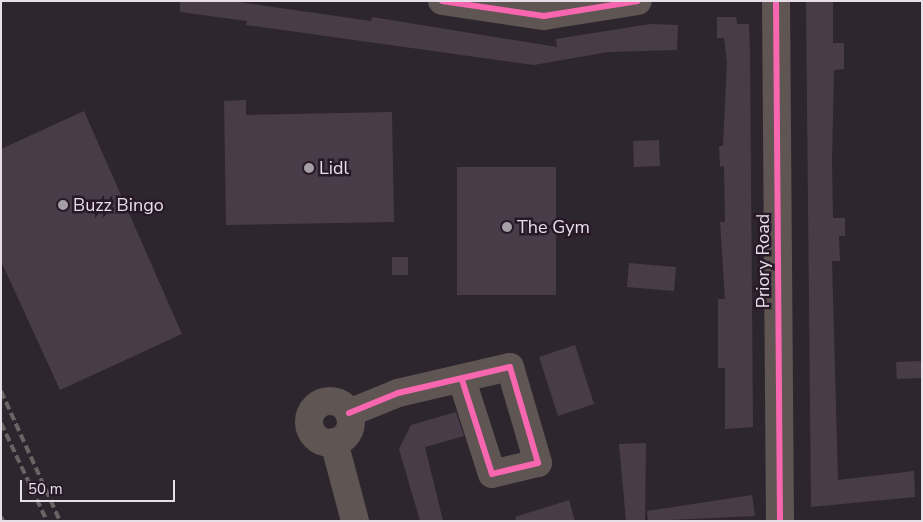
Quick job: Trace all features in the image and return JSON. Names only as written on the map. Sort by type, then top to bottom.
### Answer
[{"type":"street","points":[[442,1],[544,16],[638,1]]},
{"type":"street","name":"Priory Road","points":[[776,1],[780,521]]},
{"type":"street","points":[[349,413],[398,394],[462,380]]},
{"type":"street","points":[[334,442],[313,435],[309,422],[313,410],[329,401],[349,413]]},
{"type":"street","points":[[334,442],[348,432],[349,413]]},
{"type":"street","points":[[334,442],[355,521]]},
{"type":"building","points":[[180,1],[232,1],[371,21],[372,17],[557,47],[556,39],[650,24],[678,25],[677,50],[608,52],[534,65],[246,25],[247,21],[180,12]]},
{"type":"building","points":[[806,1],[833,1],[833,43],[844,43],[844,69],[834,70],[832,161],[833,218],[845,218],[845,236],[839,236],[840,261],[832,261],[838,480],[914,471],[915,497],[811,507]]},
{"type":"building","points":[[717,17],[736,17],[737,24],[749,24],[750,54],[753,427],[725,429],[725,368],[718,368],[718,299],[725,299],[720,222],[725,222],[724,166],[720,167],[719,146],[723,146],[727,62],[724,38],[717,38]]},
{"type":"building","name":"Lidl","points":[[246,100],[246,115],[392,112],[394,222],[226,225],[224,101]]},
{"type":"building","name":"Buzz Bingo","points":[[84,111],[182,334],[60,390],[1,261],[1,149]]},
{"type":"building","points":[[659,140],[660,166],[634,167],[633,141]]},
{"type":"building","name":"The Gym","points":[[457,167],[556,167],[556,295],[457,295]]},
{"type":"building","points":[[392,257],[408,257],[408,275],[392,275]]},
{"type":"building","points":[[629,263],[676,267],[674,291],[627,287]]},
{"type":"building","points":[[575,345],[594,404],[558,416],[539,357]]},
{"type":"building","points":[[922,361],[922,378],[897,379],[896,362]]},
{"type":"building","points":[[456,412],[464,436],[425,447],[443,521],[420,521],[399,449],[411,425]]},
{"type":"building","points":[[646,443],[645,521],[626,521],[619,444]]},
{"type":"building","points":[[752,495],[755,516],[648,521],[647,511]]},
{"type":"building","points":[[569,500],[575,521],[516,521],[515,517]]},
{"type":"railway","points":[[1,391],[60,521]]},
{"type":"railway","points":[[1,423],[47,521]]},
{"type":"railway","points":[[1,517],[3,521]]},
{"type":"cycle path","points":[[442,1],[544,16],[638,1]]},
{"type":"cycle path","points":[[776,1],[780,521]]},
{"type":"cycle path","points":[[349,413],[398,393],[510,367],[538,463],[492,474],[462,380]]},
{"type":"place","name":"Lidl","points":[[309,168]]},
{"type":"place","name":"Buzz Bingo","points":[[63,205]]},
{"type":"place","name":"The Gym","points":[[507,227]]}]
